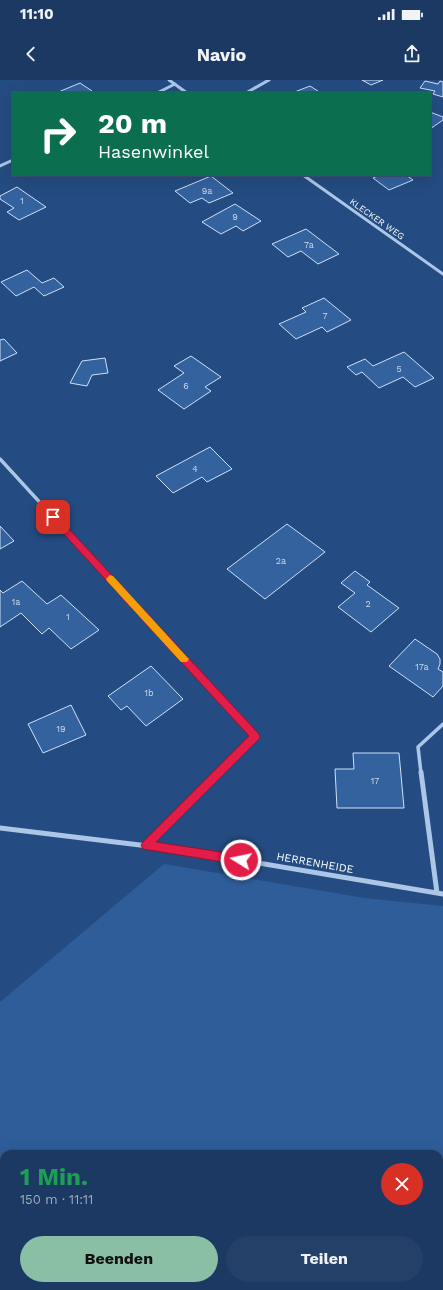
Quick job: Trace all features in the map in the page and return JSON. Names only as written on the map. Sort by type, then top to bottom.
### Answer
[{"type":"street","points":[[169,80],[187,92]]},
{"type":"street","points":[[248,92],[268,80]]},
{"type":"street","points":[[159,92],[175,84]]},
{"type":"street","points":[[0,166],[12,160]]},
{"type":"street","name":"KLECKER WEG","points":[[304,176],[443,274]]},
{"type":"street","points":[[0,459],[256,737],[146,845]]},
{"type":"street","points":[[437,893],[418,747],[443,724]]},
{"type":"street","name":"HERRENHEIDE","points":[[0,828],[181,850],[443,894]]},
{"type":"shaded area","points":[[164,864],[364,898],[443,906],[443,1150],[0,1150],[0,1002]]},
{"type":"building","points":[[362,80],[383,80],[371,85]]},
{"type":"building","points":[[425,81],[438,84],[440,81],[443,82],[443,97],[433,94],[435,91],[420,88]]},
{"type":"building","points":[[80,83],[92,91],[90,92],[58,92]]},
{"type":"building","points":[[310,86],[319,92],[295,92]]},
{"type":"building","points":[[431,112],[443,117],[443,120],[431,128]]},
{"type":"building","points":[[211,176],[233,193],[209,203],[202,198],[190,203],[175,191]]},
{"type":"building","points":[[378,176],[407,176],[413,180],[389,190],[373,178]]},
{"type":"building","points":[[17,187],[46,207],[19,220],[7,212],[14,208],[0,199],[0,196]]},
{"type":"building","points":[[235,204],[261,221],[243,231],[236,226],[221,234],[202,222]]},
{"type":"building","points":[[306,229],[339,254],[318,264],[301,251],[288,257],[272,244]]},
{"type":"building","points":[[27,270],[42,283],[54,278],[64,287],[44,296],[34,287],[16,296],[1,282]]},
{"type":"building","points":[[324,298],[351,320],[327,332],[322,327],[296,339],[279,324],[306,312],[302,308]]},
{"type":"building","points":[[4,339],[17,353],[0,361],[0,340]]},
{"type":"building","points":[[404,352],[434,378],[415,387],[403,377],[379,388],[362,372],[356,375],[347,367],[365,359],[373,366]]},
{"type":"building","points":[[191,356],[221,377],[205,387],[211,391],[184,409],[158,390],[184,373],[174,366]]},
{"type":"building","points":[[105,358],[108,373],[92,375],[87,386],[70,383],[82,361]]},
{"type":"building","points":[[210,447],[232,469],[207,482],[202,477],[173,493],[156,476]]},
{"type":"building","points":[[287,524],[325,552],[265,599],[227,569]]},
{"type":"building","points":[[0,526],[14,541],[0,549]]},
{"type":"building","points":[[355,571],[370,582],[367,585],[399,608],[371,632],[338,607],[355,593],[341,583]]},
{"type":"building","points":[[22,581],[47,604],[61,595],[99,630],[71,649],[49,628],[42,634],[21,613],[0,627],[0,590],[3,593]]},
{"type":"building","points":[[415,639],[437,654],[440,659],[438,669],[443,672],[443,686],[433,697],[389,666]]},
{"type":"building","points":[[151,666],[183,699],[146,726],[127,706],[121,710],[108,696]]},
{"type":"building","points":[[71,705],[86,735],[43,753],[28,724]]},
{"type":"building","points":[[353,753],[399,753],[404,808],[337,808],[335,769],[354,769]]},
{"type":"slow traffic","points":[[110,579],[184,659]]},
{"type":"route","points":[[53,517],[256,737],[146,845],[241,860]]}]
